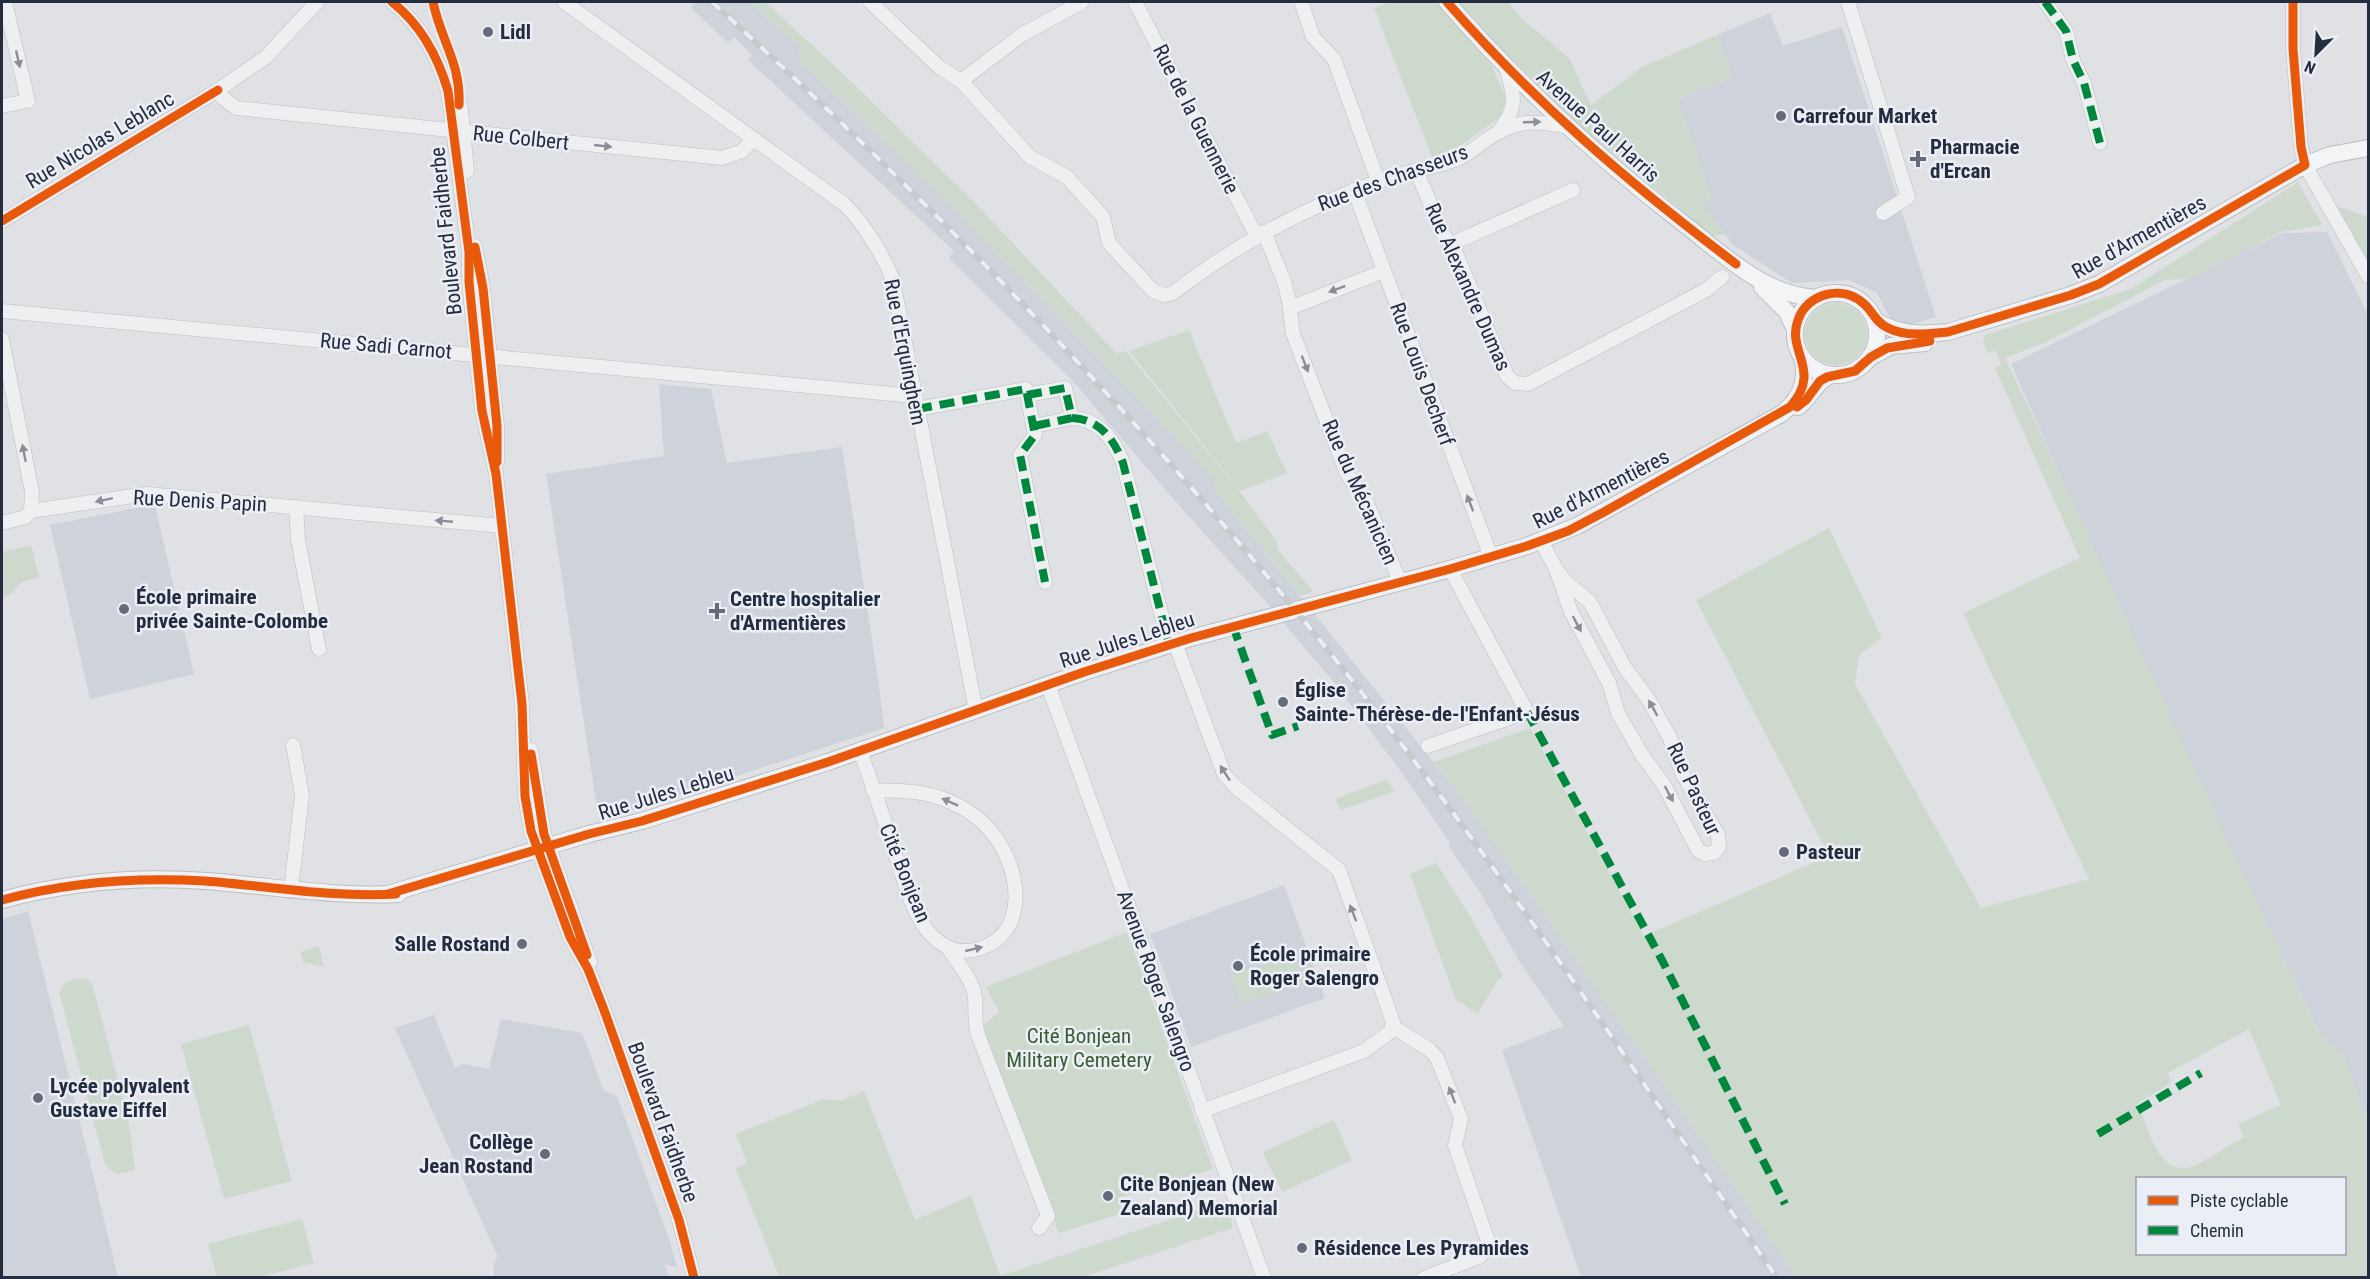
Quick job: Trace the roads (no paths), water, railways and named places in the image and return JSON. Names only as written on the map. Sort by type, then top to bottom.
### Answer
[{"type":"main road","name":"Avenue Paul Harris","points":[[1447,2],[1506,67],[1568,127],[1639,188],[1737,264],[1783,307],[1795,330]]},
{"type":"main road","name":"Rue d'Armentières","points":[[1870,357],[1891,346],[1924,343],[1948,332],[2071,295],[2099,284],[2305,165],[2330,155],[2368,148]]},
{"type":"main road","name":"Avenue Paul Harris","points":[[1737,264],[1782,291],[1796,296],[1817,298]]},
{"type":"main road","points":[[1834,293],[1851,296],[1864,304],[1875,320],[1877,336],[1870,357],[1855,371],[1832,375],[1813,368],[1802,357],[1796,344],[1795,330],[1804,308],[1817,298],[1834,293]]},
{"type":"main road","name":"Rue d'Armentières","points":[[1875,320],[1902,333],[1948,332]]},
{"type":"main road","name":"Rue d'Armentières","points":[[1781,414],[1792,405],[1801,389],[1804,372],[1802,357]]},
{"type":"main road","name":"Rue d'Armentières","points":[[1323,602],[1450,569],[1568,531],[1801,405],[1820,381],[1832,375]]},
{"type":"main road","name":"Rue Jules Lebleu","points":[[2,900],[69,885],[132,880],[206,881],[291,889],[388,894],[545,853],[860,751],[1172,644],[1323,602]]},
{"type":"street","points":[[2,106],[28,101],[5,2]]},
{"type":"street","name":"Rue Nicolas Leblanc","points":[[295,26],[308,2]]},
{"type":"street","name":"Rue Nicolas Leblanc","points":[[2,221],[218,90],[266,57],[317,2]]},
{"type":"street","name":"Boulevard Faidherbe","points":[[392,2],[416,27],[440,67],[458,131],[483,288],[483,355],[499,438],[496,474],[522,704],[545,853],[572,944],[593,980],[682,1228],[694,1278]]},
{"type":"street","name":"Boulevard Faidherbe","points":[[405,2],[430,30],[450,70],[461,109],[458,131]]},
{"type":"street","name":"Rue d'Erquinghem","points":[[564,2],[850,210],[884,261],[893,281],[976,711]]},
{"type":"street","points":[[870,2],[939,67],[961,81],[1018,37],[1082,2]]},
{"type":"street","name":"Rue de la Guennerie","points":[[1135,2],[1260,234]]},
{"type":"street","points":[[1301,2],[1316,41],[1334,59],[1378,181]]},
{"type":"street","points":[[1848,2],[1908,197],[1883,213]]},
{"type":"street","points":[[2045,2],[2066,31],[2073,60],[2084,82],[2100,143]]},
{"type":"street","points":[[2293,2],[2293,49],[2301,147],[2305,165],[2368,276]]},
{"type":"street","name":"Rue des Chasseurs","points":[[1498,132],[1514,106],[1506,67]]},
{"type":"street","name":"Rue des Chasseurs","points":[[961,81],[1030,157],[1067,177],[1103,217],[1109,243],[1153,291],[1165,295],[1173,293],[1209,266],[1260,234],[1297,214],[1354,190],[1462,157],[1498,132],[1529,121],[1568,127]]},
{"type":"street","name":"Rue Colbert","points":[[218,90],[223,98],[236,108],[722,158],[742,151],[754,139]]},
{"type":"street","name":"Rue Alexandre Dumas","points":[[1416,170],[1443,234],[1451,244],[1507,376],[1515,383],[1528,384],[1706,290],[1722,277]]},
{"type":"street","name":"Rue Louis Decherf","points":[[1354,190],[1491,557]]},
{"type":"street","points":[[1451,244],[1573,190]]},
{"type":"street","name":"Rue du Mécanicien","points":[[1260,234],[1284,281],[1293,334],[1346,471],[1364,496],[1400,582]]},
{"type":"street","points":[[1290,308],[1384,271]]},
{"type":"street","name":"Rue Sadi Carnot","points":[[2,311],[483,355],[916,402],[1065,388],[1072,418]]},
{"type":"street","points":[[2,339],[32,492],[31,511]]},
{"type":"street","points":[[1027,392],[1035,435],[1020,455],[1045,582]]},
{"type":"street","points":[[1034,426],[1072,418],[1086,420],[1099,427],[1116,446],[1123,463],[1172,644],[1224,774],[1238,789],[1339,870],[1392,1015],[1393,1027],[1380,1041],[1364,1051],[1202,1111]]},
{"type":"street","name":"Rue Denis Papin","points":[[2,523],[25,517],[31,511],[83,505],[132,494],[147,494],[502,526]]},
{"type":"street","name":"Rue Denis Papin","points":[[296,507],[298,540],[320,649]]},
{"type":"street","name":"Rue Pasteur","points":[[1541,541],[1556,569],[1571,612],[1609,683],[1618,713],[1642,755],[1664,785],[1695,846],[1703,854],[1714,853],[1719,847],[1718,835],[1682,773],[1670,738],[1649,700],[1625,668],[1590,602],[1570,586],[1556,569]]},
{"type":"street","points":[[1428,746],[1527,712],[1450,569]]},
{"type":"street","name":"Avenue Roger Salengro","points":[[1048,685],[1264,1278]]},
{"type":"street","points":[[1614,699],[1638,685]]},
{"type":"street","points":[[291,889],[302,795],[293,745]]},
{"type":"street","name":"Cité Bonjean","points":[[860,751],[917,912],[932,935],[948,948],[969,980],[974,994],[974,1022],[978,1035],[1048,1216],[1039,1228]]},
{"type":"street","name":"Cité Bonjean","points":[[873,790],[921,793],[958,806],[975,817],[991,832],[1006,854],[1016,887],[1015,906],[1007,928],[993,943],[979,949],[964,951],[948,948]]},
{"type":"street","points":[[1393,1027],[1430,1050],[1437,1058],[1461,1119],[1460,1131],[1456,1139],[1457,1150],[1487,1236],[1487,1246],[1474,1260],[1424,1278]]},
{"type":"railway","points":[[712,2],[878,158],[1039,321],[1193,489],[1267,576],[1339,664],[1454,814],[1563,967],[1777,1278]]},
{"type":"place","name":"Lidl","points":[[488,32]]},
{"type":"place","name":"Carrefour Market","points":[[1781,116]]},
{"type":"place","name":"Pharmacie d'Ercan","points":[[1918,159]]},
{"type":"place","name":"École primaire privée Sainte-Colombe","points":[[124,609]]},
{"type":"place","name":"Centre hospitalier d'Armentières","points":[[717,611]]},
{"type":"place","name":"Église Sainte-Thérèse-de-l'Enfant-Jésus","points":[[1283,702]]},
{"type":"place","name":"Pasteur","points":[[1784,852]]},
{"type":"place","name":"Salle Rostand","points":[[522,944]]},
{"type":"place","name":"École primaire Roger Salengro","points":[[1238,966]]},
{"type":"place","name":"Lycée polyvalent Gustave Eiffel","points":[[38,1098]]},
{"type":"place","name":"Collège Jean Rostand","points":[[545,1154]]},
{"type":"place","name":"Cite Bonjean (New Zealand) Memorial","points":[[1108,1196]]},
{"type":"place","name":"Résidence Les Pyramides","points":[[1302,1248]]},
{"type":"park label","name":"Cité Bonjean Military Cemetery","points":[[1079,1048]]}]
